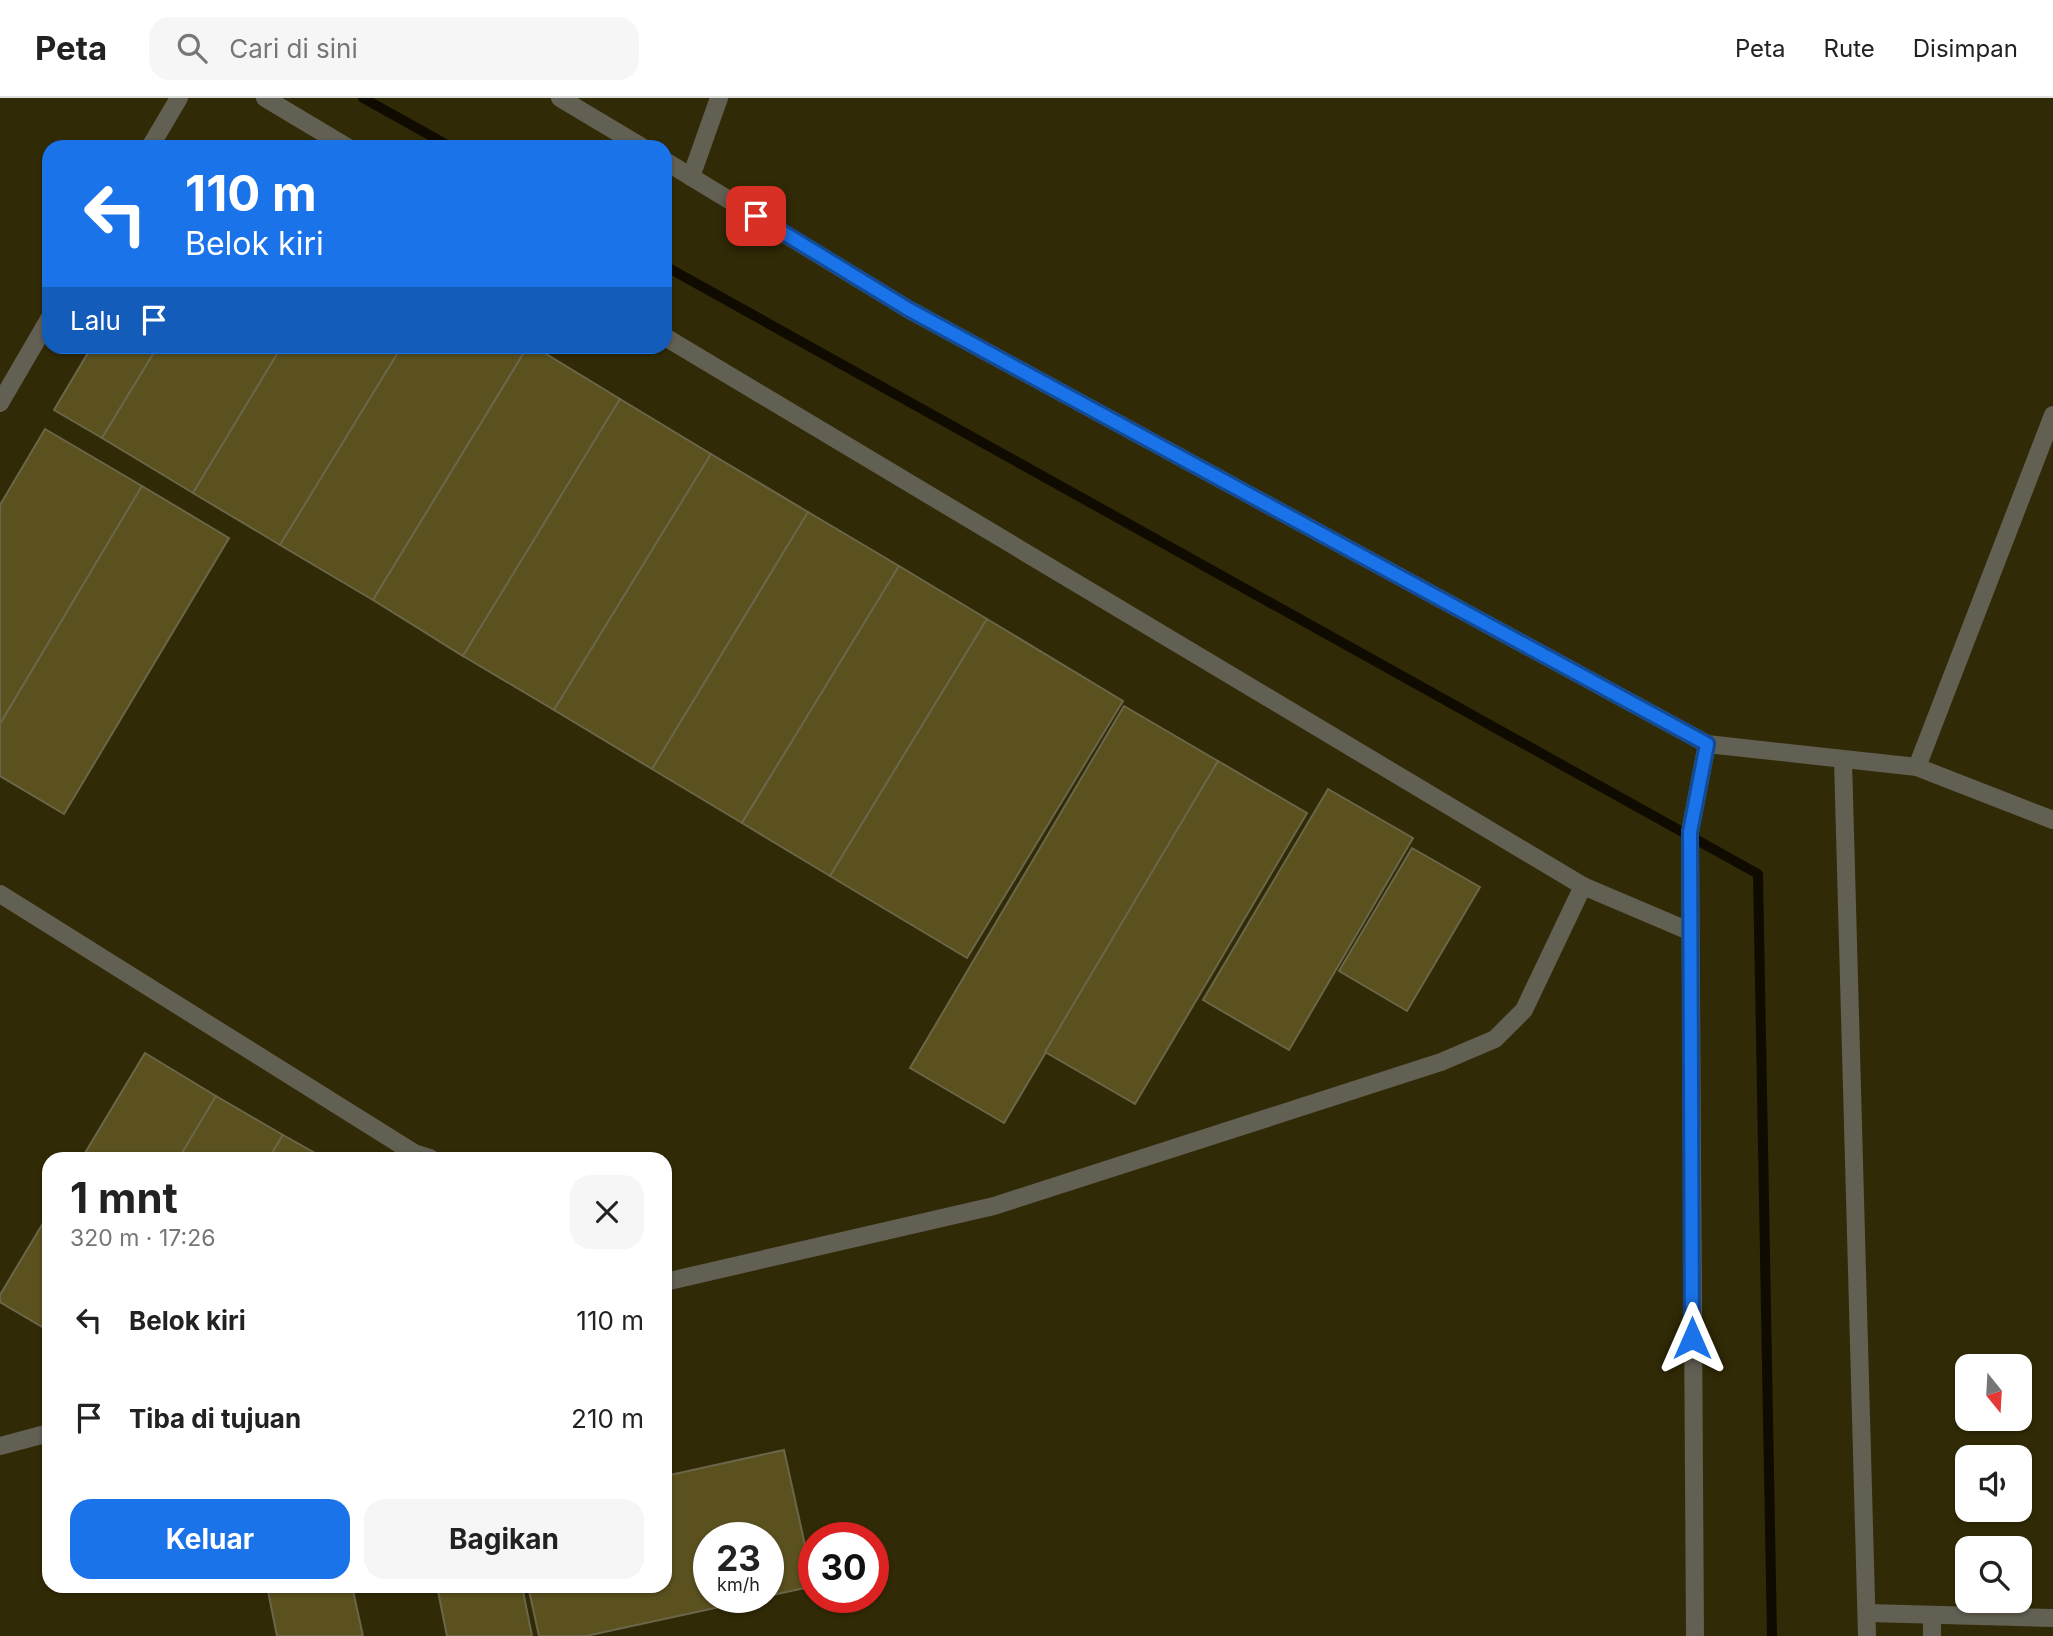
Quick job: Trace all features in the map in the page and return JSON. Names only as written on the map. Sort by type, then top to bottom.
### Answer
[{"type":"street","points":[[154,140],[178,98]]},
{"type":"street","points":[[265,98],[335,140]]},
{"type":"street","points":[[560,98],[630,140]]},
{"type":"street","points":[[691,177],[719,98]]},
{"type":"street","points":[[672,165],[908,309],[1707,744],[1917,766],[2053,820]]},
{"type":"street","points":[[0,403],[42,331]]},
{"type":"street","points":[[672,341],[1583,886],[1689,931]]},
{"type":"street","points":[[1917,766],[2053,415]]},
{"type":"street","points":[[1695,1636],[1690,832],[1707,744]]},
{"type":"street","points":[[1843,760],[1867,1636]]},
{"type":"street","points":[[672,1280],[994,1206],[1441,1062],[1495,1039],[1524,1010],[1583,886]]},
{"type":"street","points":[[0,894],[413,1152]]},
{"type":"street","points":[[0,1446],[42,1435]]},
{"type":"street","points":[[1868,1613],[2053,1618]]},
{"type":"street","points":[[1932,1615],[1932,1636]]},
{"type":"shaded area","points":[[0,98],[2053,98],[2053,1636],[0,1636]]},
{"type":"building","points":[[87,354],[153,354],[102,438],[54,410]]},
{"type":"building","points":[[153,354],[277,354],[193,493],[102,438]]},
{"type":"building","points":[[277,354],[397,354],[280,545],[193,493]]},
{"type":"building","points":[[397,354],[523,354],[373,600],[280,545]]},
{"type":"building","points":[[523,354],[546,354],[620,399],[463,656],[373,600]]},
{"type":"building","points":[[620,399],[711,454],[554,710],[463,656]]},
{"type":"building","points":[[45,429],[142,486],[0,724],[0,505]]},
{"type":"building","points":[[711,454],[808,512],[652,769],[554,710]]},
{"type":"building","points":[[142,486],[229,538],[64,814],[0,776],[0,724]]},
{"type":"building","points":[[808,512],[899,566],[742,823],[652,769]]},
{"type":"building","points":[[899,566],[987,619],[830,876],[742,823]]},
{"type":"building","points":[[987,619],[1123,701],[967,958],[830,876]]},
{"type":"building","points":[[1124,706],[1218,761],[1004,1123],[910,1068]]},
{"type":"building","points":[[1218,761],[1307,813],[1135,1104],[1045,1052]]},
{"type":"building","points":[[1328,789],[1413,838],[1289,1050],[1203,1000]]},
{"type":"building","points":[[1412,848],[1480,887],[1407,1011],[1339,971]]},
{"type":"building","points":[[145,1053],[216,1096],[183,1152],[86,1152]]},
{"type":"building","points":[[216,1096],[283,1135],[273,1152],[183,1152]]},
{"type":"building","points":[[283,1135],[313,1152],[273,1152]]},
{"type":"building","points":[[42,1225],[42,1327],[0,1302],[0,1295]]},
{"type":"building","points":[[784,1450],[800,1522],[798,1589],[784,1593],[784,1522],[693,1522],[693,1613],[586,1636],[539,1636],[530,1593],[672,1593],[672,1474]]},
{"type":"building","points":[[268,1593],[354,1593],[363,1636],[277,1636]]},
{"type":"building","points":[[438,1593],[523,1593],[532,1636],[447,1636]]},
{"type":"waterway","points":[[363,98],[438,140]]},
{"type":"waterway","points":[[672,270],[1758,874],[1772,1636]]},
{"type":"route","points":[[756,216],[908,309],[1707,744],[1690,832],[1692,1338]]}]
